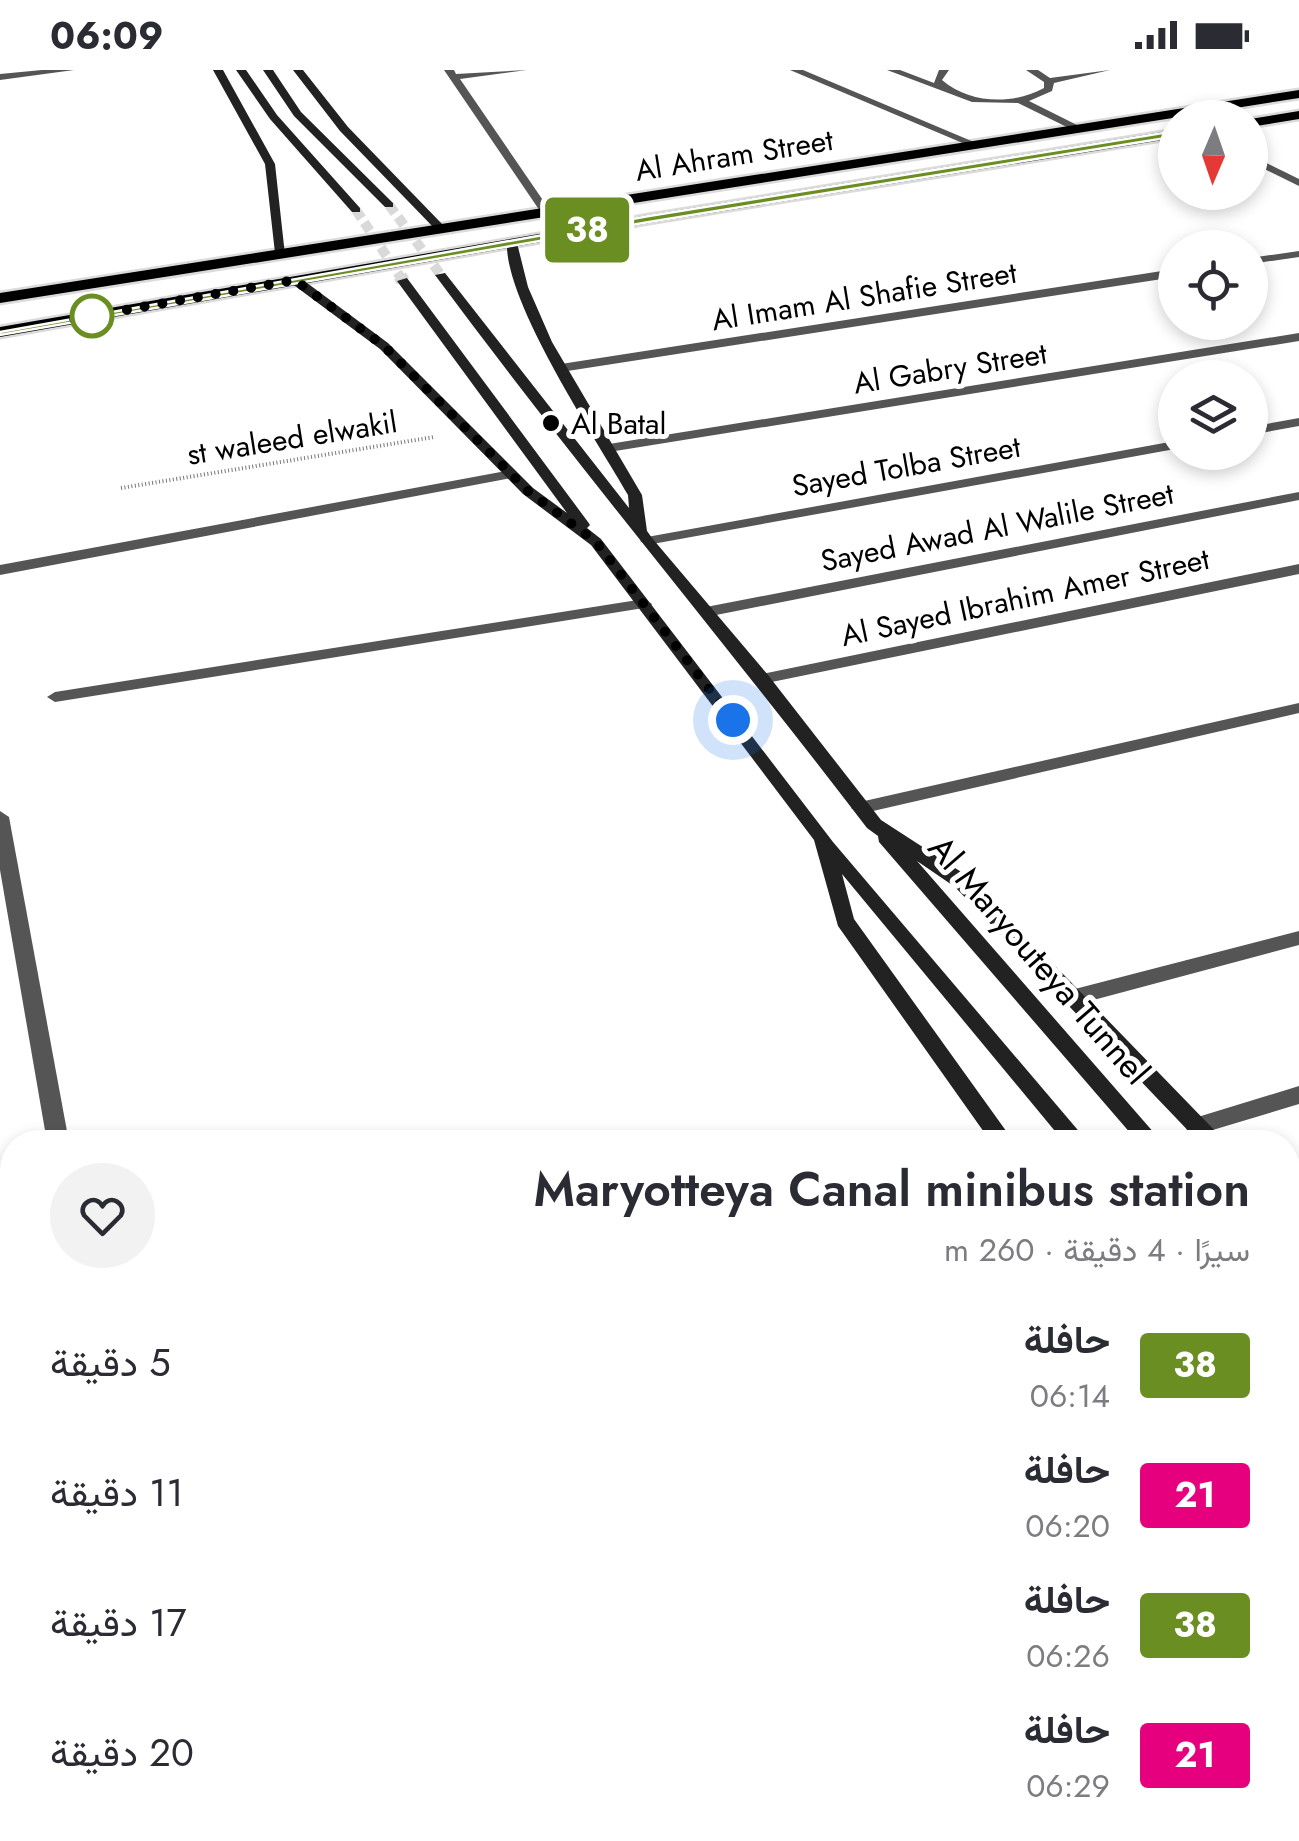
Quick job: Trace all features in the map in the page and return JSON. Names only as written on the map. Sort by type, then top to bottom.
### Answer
[{"type":"main road","points":[[218,70],[270,164],[282,253]]},
{"type":"main road","points":[[241,70],[273,117],[356,210]]},
{"type":"main road","points":[[268,70],[298,114],[389,205]]},
{"type":"main road","points":[[298,70],[344,129],[440,228]]},
{"type":"main road","name":"Al Ahram Street","points":[[0,298],[1299,94]]},
{"type":"main road","points":[[1268,120],[1299,116]]},
{"type":"main road","name":"Al Ahram Street","points":[[0,332],[1158,137]]},
{"type":"main road","points":[[511,243],[522,288],[561,368],[638,503],[644,536]]},
{"type":"main road","points":[[441,274],[644,536]]},
{"type":"main road","points":[[295,280],[384,346],[544,504],[596,542]]},
{"type":"main road","points":[[403,281],[822,838],[1067,1130]]},
{"type":"main road","name":"Al Maryouteya Tunnel","points":[[644,536],[762,678],[867,816],[1141,1130]]},
{"type":"main road","points":[[867,816],[962,882],[1200,1130]]},
{"type":"main road","points":[[822,838],[844,921],[994,1130]]},
{"type":"street","points":[[0,77],[69,70]]},
{"type":"street","points":[[451,74],[522,70]]},
{"type":"street","points":[[795,70],[976,145]]},
{"type":"street","points":[[892,70],[980,100],[1019,100],[1045,93],[1049,81]]},
{"type":"street","points":[[944,70],[937,82],[946,91]]},
{"type":"street","points":[[1031,70],[1049,81],[1105,70]]},
{"type":"street","points":[[451,74],[546,212]]},
{"type":"street","points":[[1019,100],[1077,130]]},
{"type":"street","points":[[1268,167],[1299,183]]},
{"type":"street","points":[[1268,259],[1299,254]]},
{"type":"street","name":"Al Imam Al Shafie Street","points":[[561,368],[1158,276]]},
{"type":"street","name":"Al Gabry Street","points":[[608,448],[1299,337]]},
{"type":"street","points":[[1268,428],[1299,422]]},
{"type":"street","name":"Sayed Tolba Street","points":[[644,536],[1158,448]]},
{"type":"street","points":[[0,570],[512,474]]},
{"type":"street","name":"Sayed Awad Al Walile Street","points":[[706,612],[1299,496]]},
{"type":"street","name":"Al Sayed Ibrahim Amer Street","points":[[762,678],[1299,569]]},
{"type":"street","points":[[55,697],[644,604]]},
{"type":"street","points":[[867,816],[1299,708]]},
{"type":"street","points":[[0,817],[56,1130]]},
{"type":"street","points":[[1071,998],[1299,938]]},
{"type":"street","points":[[1214,1130],[1299,1095]]},
{"type":"path","name":"st waleed elwakil","points":[[121,488],[469,432]]},
{"type":"tunnel","points":[[389,205],[441,275]]},
{"type":"tunnel","points":[[356,210],[401,278]]},
{"type":"tunnel","points":[[400,276],[403,281]]},
{"type":"bus line","name":"38","points":[[0,332],[649,219],[1158,137]]},
{"type":"place","name":"Al Batal","points":[[551,423]]},
{"type":"route","points":[[92,316],[74,319],[295,280],[384,346],[528,491],[596,542],[733,720]]}]
